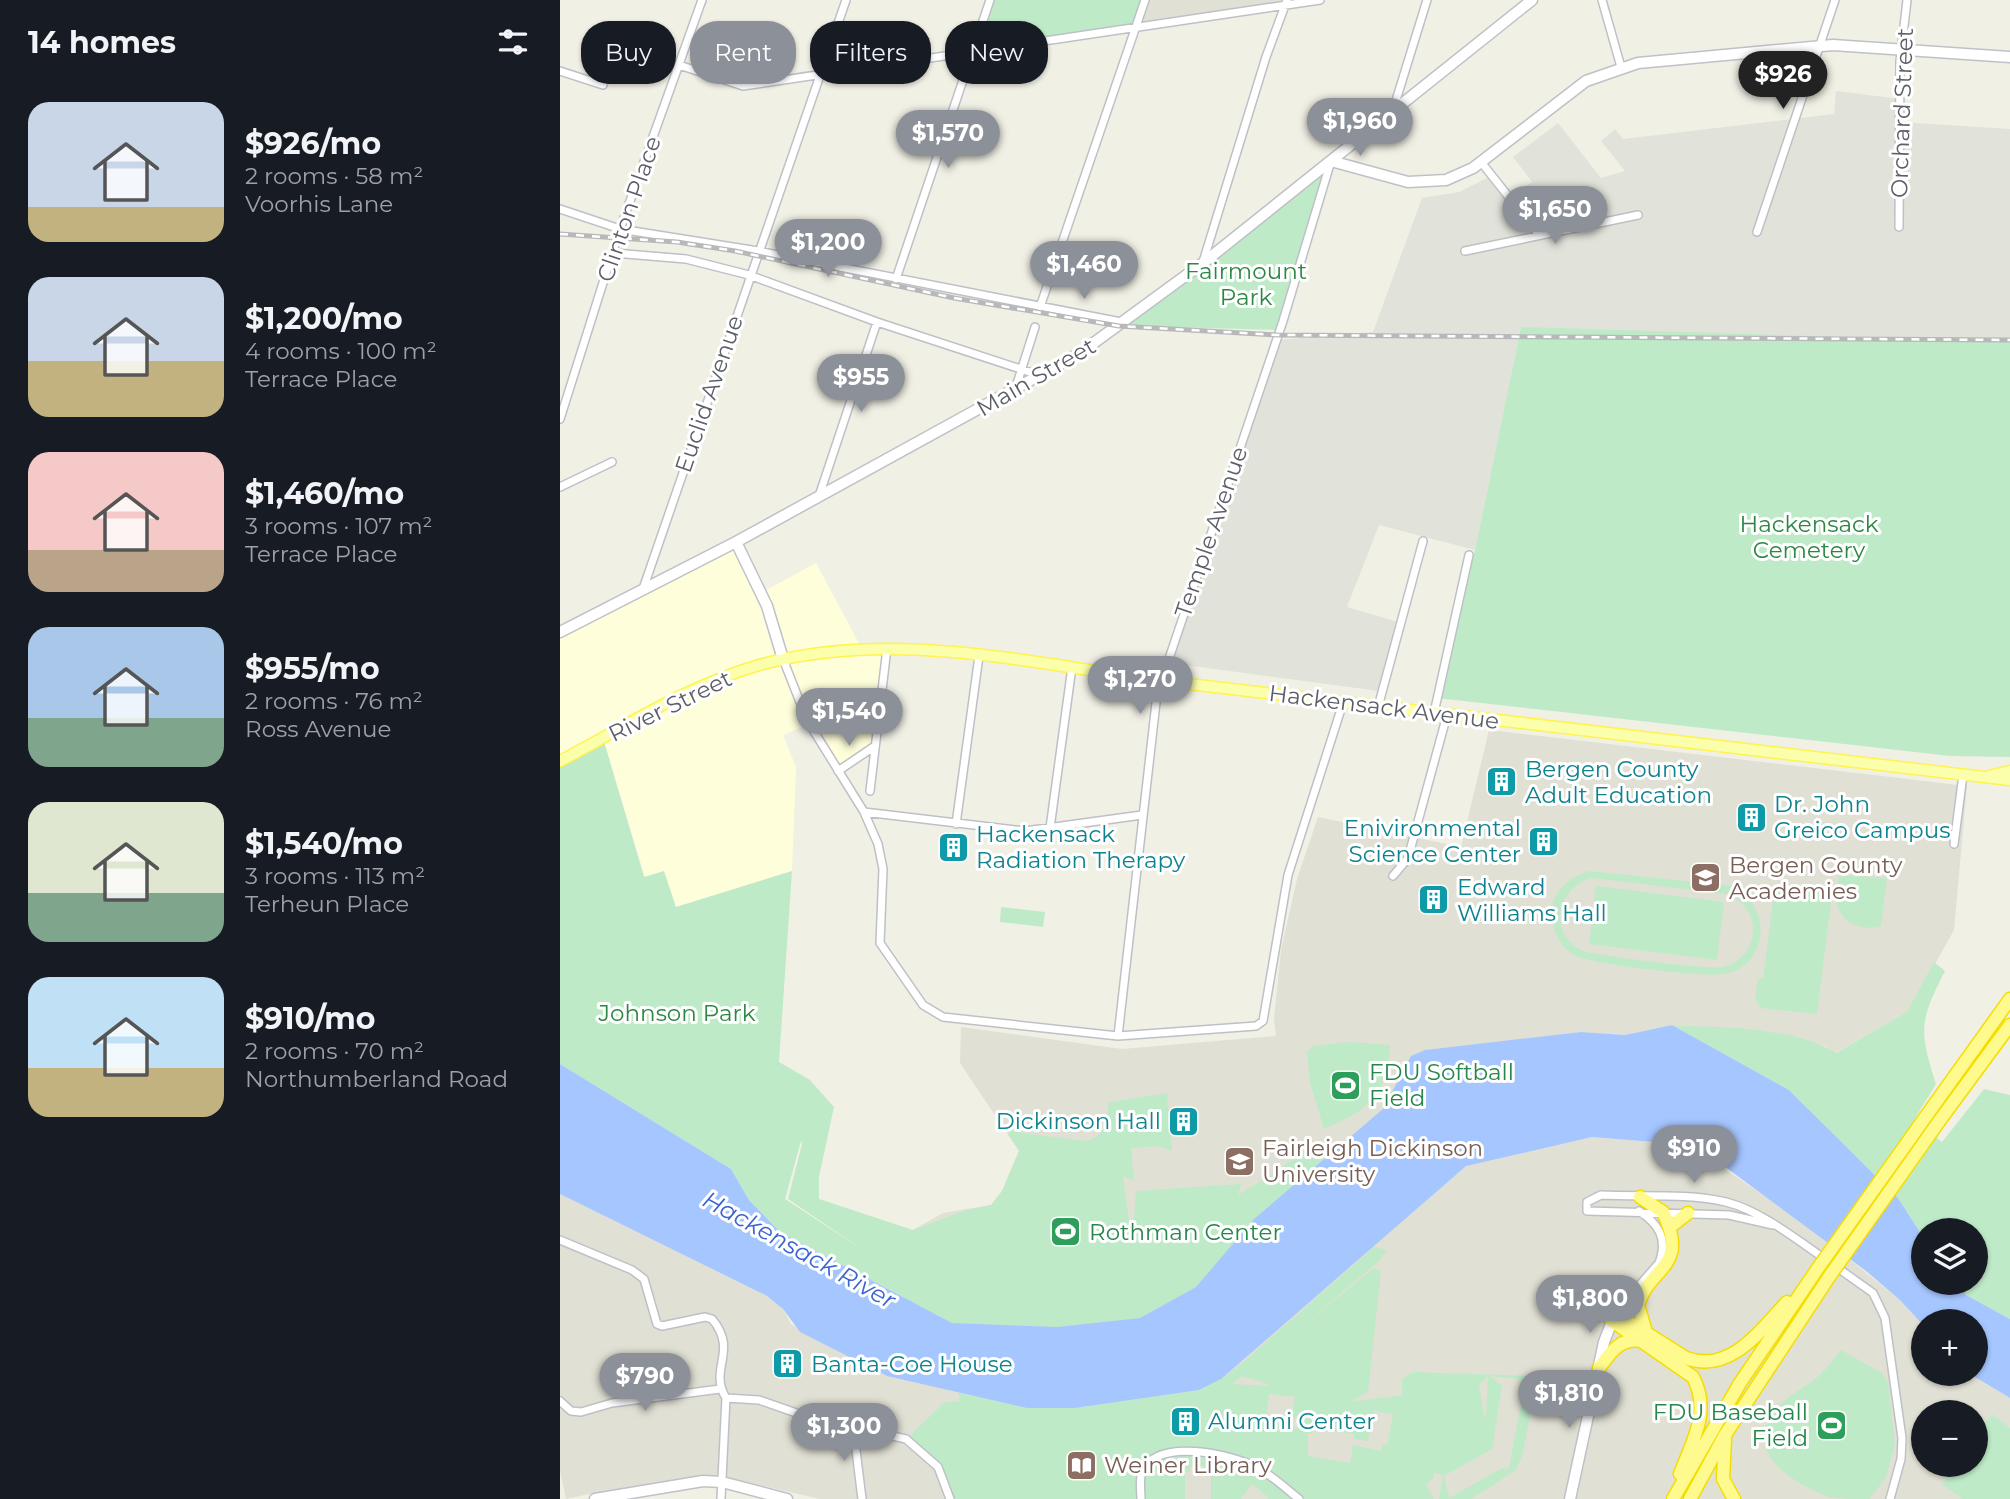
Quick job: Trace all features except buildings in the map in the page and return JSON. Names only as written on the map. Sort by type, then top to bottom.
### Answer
[{"type":"highway","points":[[1672,1499],[1740,1383],[1818,1268],[2010,999]]},
{"type":"highway","points":[[1690,1499],[1725,1435],[1829,1277],[2010,1025]]},
{"type":"highway","points":[[1640,1197],[1663,1212],[1672,1238],[1667,1266],[1646,1287],[1638,1304],[1644,1336],[1693,1377],[1703,1406],[1672,1499]]},
{"type":"highway","points":[[1670,1227],[1688,1213]]},
{"type":"highway","points":[[1613,1317],[1644,1336],[1699,1362],[1730,1356],[1751,1341],[1818,1268]]},
{"type":"highway","points":[[1599,1368],[1612,1350],[1624,1341],[1644,1336]]},
{"type":"highway","points":[[1725,1435],[1723,1479],[1734,1499]]},
{"type":"main road","name":"Main Street","points":[[560,632],[736,542],[1015,391],[1124,323],[1393,113],[1532,0]]},
{"type":"main road","points":[[1331,161],[1420,183],[1446,180],[1481,162],[1571,91],[1621,67],[1656,60],[1819,46],[2010,57]]},
{"type":"main road","points":[[736,542],[766,605],[783,659]]},
{"type":"main road","name":"Hackensack Avenue","points":[[783,659],[827,652],[887,648],[979,656],[1343,703],[2010,780]]},
{"type":"main road","name":"River Street","points":[[560,761],[706,684],[783,659]]},
{"type":"main road","name":"Hackensack Avenue","points":[[1986,776],[2010,771]]},
{"type":"main road","points":[[1570,1499],[1613,1317]]},
{"type":"main road","points":[[595,1499],[659,1493],[703,1481],[722,1482],[787,1499]]},
{"type":"street","name":"Clinton Place","points":[[560,419],[620,229],[702,0]]},
{"type":"street","name":"Euclid Avenue","points":[[839,21],[846,0]]},
{"type":"street","points":[[983,21],[990,0]]},
{"type":"street","points":[[1040,307],[1145,0]]},
{"type":"street","points":[[1048,41],[1320,0]]},
{"type":"street","points":[[1393,113],[1427,0]]},
{"type":"street","points":[[1602,0],[1621,67]]},
{"type":"street","points":[[1757,232],[1835,0]]},
{"type":"street","name":"Orchard Street","points":[[1899,227],[1902,50],[1907,0]]},
{"type":"street","points":[[1203,263],[1266,57],[1287,3]]},
{"type":"street","points":[[679,65],[743,86],[810,76]]},
{"type":"street","points":[[560,71],[603,85]]},
{"type":"street","name":"Euclid Avenue","points":[[642,590],[817,84]]},
{"type":"street","points":[[896,279],[962,84]]},
{"type":"street","name":"Temple Avenue","points":[[1118,1036],[1142,815],[1161,681],[1283,321],[1331,161]]},
{"type":"street","points":[[1481,162],[1539,235]]},
{"type":"street","points":[[560,209],[620,229],[758,251],[1124,323]]},
{"type":"street","points":[[1465,251],[1638,215]]},
{"type":"street","points":[[614,253],[686,259],[750,275],[877,322],[1042,376]]},
{"type":"street","points":[[819,497],[877,322]]},
{"type":"street","points":[[1015,391],[1035,327]]},
{"type":"street","points":[[560,487],[612,462]]},
{"type":"street","points":[[1378,707],[1423,541]]},
{"type":"street","points":[[1434,713],[1469,555]]},
{"type":"street","points":[[870,791],[887,648]]},
{"type":"street","points":[[956,824],[979,656]]},
{"type":"street","points":[[783,659],[806,718],[864,812],[882,859],[880,943],[923,1005],[943,1017],[1118,1036],[1256,1026],[1263,1021],[1288,875],[1343,703]]},
{"type":"street","points":[[1050,828],[1072,667]]},
{"type":"street","points":[[1393,876],[1408,858],[1447,715]]},
{"type":"street","points":[[838,771],[875,747]]},
{"type":"street","points":[[1954,844],[1963,775]]},
{"type":"street","points":[[864,812],[1025,831],[1142,815]]},
{"type":"street","points":[[1773,1225],[1729,1215],[1587,1210],[1590,1199],[1601,1195],[1726,1202],[1748,1210],[1773,1225],[1873,1293],[1885,1318],[1902,1429],[1900,1459],[1890,1499]]},
{"type":"street","points":[[1613,1317],[1659,1263],[1662,1255],[1662,1233],[1639,1211]]},
{"type":"street","points":[[560,1240],[632,1270],[643,1279],[657,1324],[662,1326],[705,1317],[712,1319],[726,1342],[720,1389],[726,1398],[721,1499]]},
{"type":"street","points":[[560,1401],[571,1411],[720,1389]]},
{"type":"street","points":[[726,1398],[759,1400],[805,1416],[910,1441],[939,1467],[950,1499]]},
{"type":"street","points":[[853,1426],[862,1499]]},
{"type":"street","points":[[1141,1499],[1141,1478],[1150,1461],[1171,1452],[1190,1452],[1219,1454],[1254,1466],[1299,1499]]},
{"type":"shaded area","points":[[1145,0],[1287,0],[1286,5],[1135,28]]},
{"type":"shaded area","points":[[1836,91],[1900,99],[1899,122],[2010,129],[2010,338],[1575,334],[1521,327],[1475,550],[1379,525],[1347,607],[1398,622],[1379,691],[1170,663],[1277,340],[1373,332],[1422,198],[1459,192],[1489,177],[1506,200],[1532,182],[1513,157],[1558,123],[1601,178],[1625,171],[1601,141],[1615,129],[1623,139],[1834,114]]},
{"type":"shaded area","points":[[736,542],[761,593],[816,563],[862,649],[887,648],[875,746],[838,771],[809,724],[783,735],[796,767],[792,871],[676,907],[645,877],[603,739],[560,761],[560,632]]},
{"type":"shaded area","name":"Fairleigh Dickinson University","points":[[1489,730],[1967,786],[1954,930],[1908,1012],[1835,1053],[1825,1046],[1770,1032],[1672,1025],[1625,1035],[1581,1032],[1426,1050],[1412,1056],[1466,1165],[1592,1137],[1690,1145],[1811,1228],[1911,1312],[1911,1386],[1988,1385],[2010,1398],[2010,1499],[820,1499],[726,1477],[722,1482],[596,1499],[594,1493],[566,1499],[560,1471],[560,1194],[767,1296],[783,1309],[791,1324],[887,1376],[912,1250],[911,1231],[943,1213],[991,1205],[1002,1191],[1019,1151],[960,1063],[961,1027],[1122,1049],[1276,1036],[1274,1019],[1281,950],[1297,879],[1318,817],[1461,847]]},
{"type":"green space","points":[[988,0],[1145,0],[1135,28],[1048,41],[1048,21],[982,21]]},
{"type":"green space","name":"Fairmount Park","points":[[1331,161],[1280,330],[1119,326]]},
{"type":"green space","name":"Hackensack Cemetery","points":[[1521,327],[2010,342],[2010,757],[1950,756],[1437,698],[1475,550]]},
{"type":"green space","name":"Johnson Park","points":[[603,738],[644,877],[664,871],[676,907],[792,871],[779,1062],[810,1080],[834,1107],[819,1177],[819,1199],[913,1230],[967,1210],[991,1205],[1002,1191],[1019,1151],[1008,1134],[1014,1129],[1022,1133],[1087,1141],[1102,1131],[1109,1102],[1167,1093],[1172,1151],[1159,1146],[1131,1148],[1134,1181],[1123,1176],[1132,1243],[1136,1191],[1241,1184],[1238,1195],[1276,1172],[1316,1141],[1329,1157],[1254,1219],[1196,1287],[1140,1318],[1057,1327],[952,1323],[780,1232],[749,1200],[731,1169],[560,1064],[560,762]],"holes":[[[801,1141],[788,1199],[863,1250],[785,1199]]]},
{"type":"green space","points":[[1589,871],[1763,889],[1761,897],[1746,896],[1759,918],[1759,942],[1755,953],[1737,970],[1714,975],[1624,966],[1576,956],[1565,948],[1558,937],[1552,912],[1559,891]],"holes":[[[1592,878],[1727,894],[1748,910],[1753,933],[1742,957],[1724,967],[1654,962],[1583,951],[1564,934],[1561,923],[1560,912],[1570,891]]]},
{"type":"green space","points":[[1840,875],[1887,878],[1881,926],[1858,926],[1842,916],[1836,897]]},
{"type":"green space","points":[[1596,886],[1724,902],[1717,960],[1589,944]]},
{"type":"green space","points":[[1775,886],[1832,894],[1817,1014],[1760,1008],[1755,998],[1758,979],[1763,978]]},
{"type":"green space","points":[[1001,907],[1045,912],[1043,927],[1000,922]]},
{"type":"green space","points":[[1934,962],[1945,971],[1930,1003],[1924,1026],[1927,1051],[1936,1084],[1914,1120],[1942,1142],[1984,1089],[2010,1095],[2010,1319],[1966,1295],[1988,1295],[1988,1218],[1911,1218],[1898,1198],[1789,1090],[1672,1025],[1778,1033],[1819,1044],[1836,1053],[1907,1012]]},
{"type":"green space","name":"FDU Softball Field","points":[[1348,1042],[1390,1045],[1385,1077],[1373,1099],[1364,1107],[1324,1129],[1310,1083],[1307,1052],[1313,1046]]},
{"type":"green space","points":[[1374,1247],[1387,1250],[1378,1262],[1298,1330],[1374,1268],[1381,1272],[1368,1392],[1350,1402],[1402,1395],[1402,1379],[1412,1372],[1537,1376],[1523,1453],[1516,1470],[1471,1499],[1439,1499],[1443,1476],[1434,1472],[1433,1478],[1426,1485],[1434,1499],[1267,1499],[1268,1497],[1252,1484],[1241,1499],[1211,1499],[1211,1470],[1205,1470],[1204,1466],[1190,1466],[1190,1472],[1185,1472],[1185,1499],[950,1499],[945,1477],[906,1439],[945,1402],[960,1402],[958,1393],[1027,1408],[1075,1408],[1199,1390],[1221,1379]],"holes":[[[1242,1376],[1270,1386],[1232,1384]],[[1488,1376],[1484,1417],[1479,1384]],[[1490,1376],[1519,1379],[1523,1391],[1509,1469],[1502,1468],[1449,1498],[1444,1476],[1492,1449],[1502,1386]],[[1269,1394],[1295,1397],[1292,1415],[1299,1422],[1298,1428],[1265,1423]],[[1374,1411],[1393,1414],[1387,1445],[1383,1444],[1381,1451],[1353,1445],[1350,1463],[1308,1456],[1308,1433],[1313,1433],[1314,1428],[1354,1434],[1354,1439],[1368,1441]]]},
{"type":"green space","name":"FDU Baseball Field","points":[[1841,1350],[1882,1373],[1888,1383],[1895,1444],[1886,1477],[1870,1499],[1832,1498],[1808,1487],[1782,1471],[1766,1448],[1764,1435],[1768,1421],[1778,1406],[1820,1375]]},
{"type":"green space","points":[[1992,1414],[2010,1428],[2010,1499],[1963,1499],[1942,1484],[1947,1477],[1988,1477],[1988,1420]]},
{"type":"water","name":"Hackensack River","points":[[1672,1025],[1789,1090],[1898,1198],[1911,1218],[1911,1295],[1966,1295],[2010,1319],[2010,1398],[1988,1385],[1988,1309],[1911,1309],[1911,1312],[1866,1271],[1705,1152],[1690,1145],[1592,1137],[1466,1166],[1221,1379],[1199,1390],[1075,1408],[1027,1408],[887,1376],[800,1332],[783,1309],[767,1296],[560,1194],[560,1064],[731,1169],[749,1200],[780,1232],[952,1323],[1057,1327],[1140,1318],[1196,1287],[1254,1219],[1383,1109],[1411,1056],[1425,1050],[1581,1032],[1625,1035]]},
{"type":"railway","points":[[560,234],[677,242],[735,251],[954,298],[1119,326],[1278,335],[2010,340]]},
{"type":"place","name":"Bergen County Adult Education","points":[[1502,782]]},
{"type":"place","name":"Dr. John Greico Campus","points":[[1751,817]]},
{"type":"place","name":"Enivironmental Science Center","points":[[1544,841]]},
{"type":"place","name":"Hackensack Radiation Therapy","points":[[953,847]]},
{"type":"place","name":"Bergen County Academies","points":[[1706,878]]},
{"type":"place","name":"Edward Williams Hall","points":[[1434,900]]},
{"type":"place","name":"FDU Softball Field","points":[[1346,1085]]},
{"type":"place","name":"Dickinson Hall","points":[[1184,1121]]},
{"type":"place","name":"Fairleigh Dickinson University","points":[[1239,1161]]},
{"type":"place","name":"Rothman Center","points":[[1066,1232]]},
{"type":"place","name":"Banta-Coe House","points":[[788,1364]]},
{"type":"place","name":"Alumni Center","points":[[1185,1421]]},
{"type":"place","name":"FDU Baseball Field","points":[[1831,1425]]},
{"type":"place","name":"Weiner Library","points":[[1081,1465]]}]
